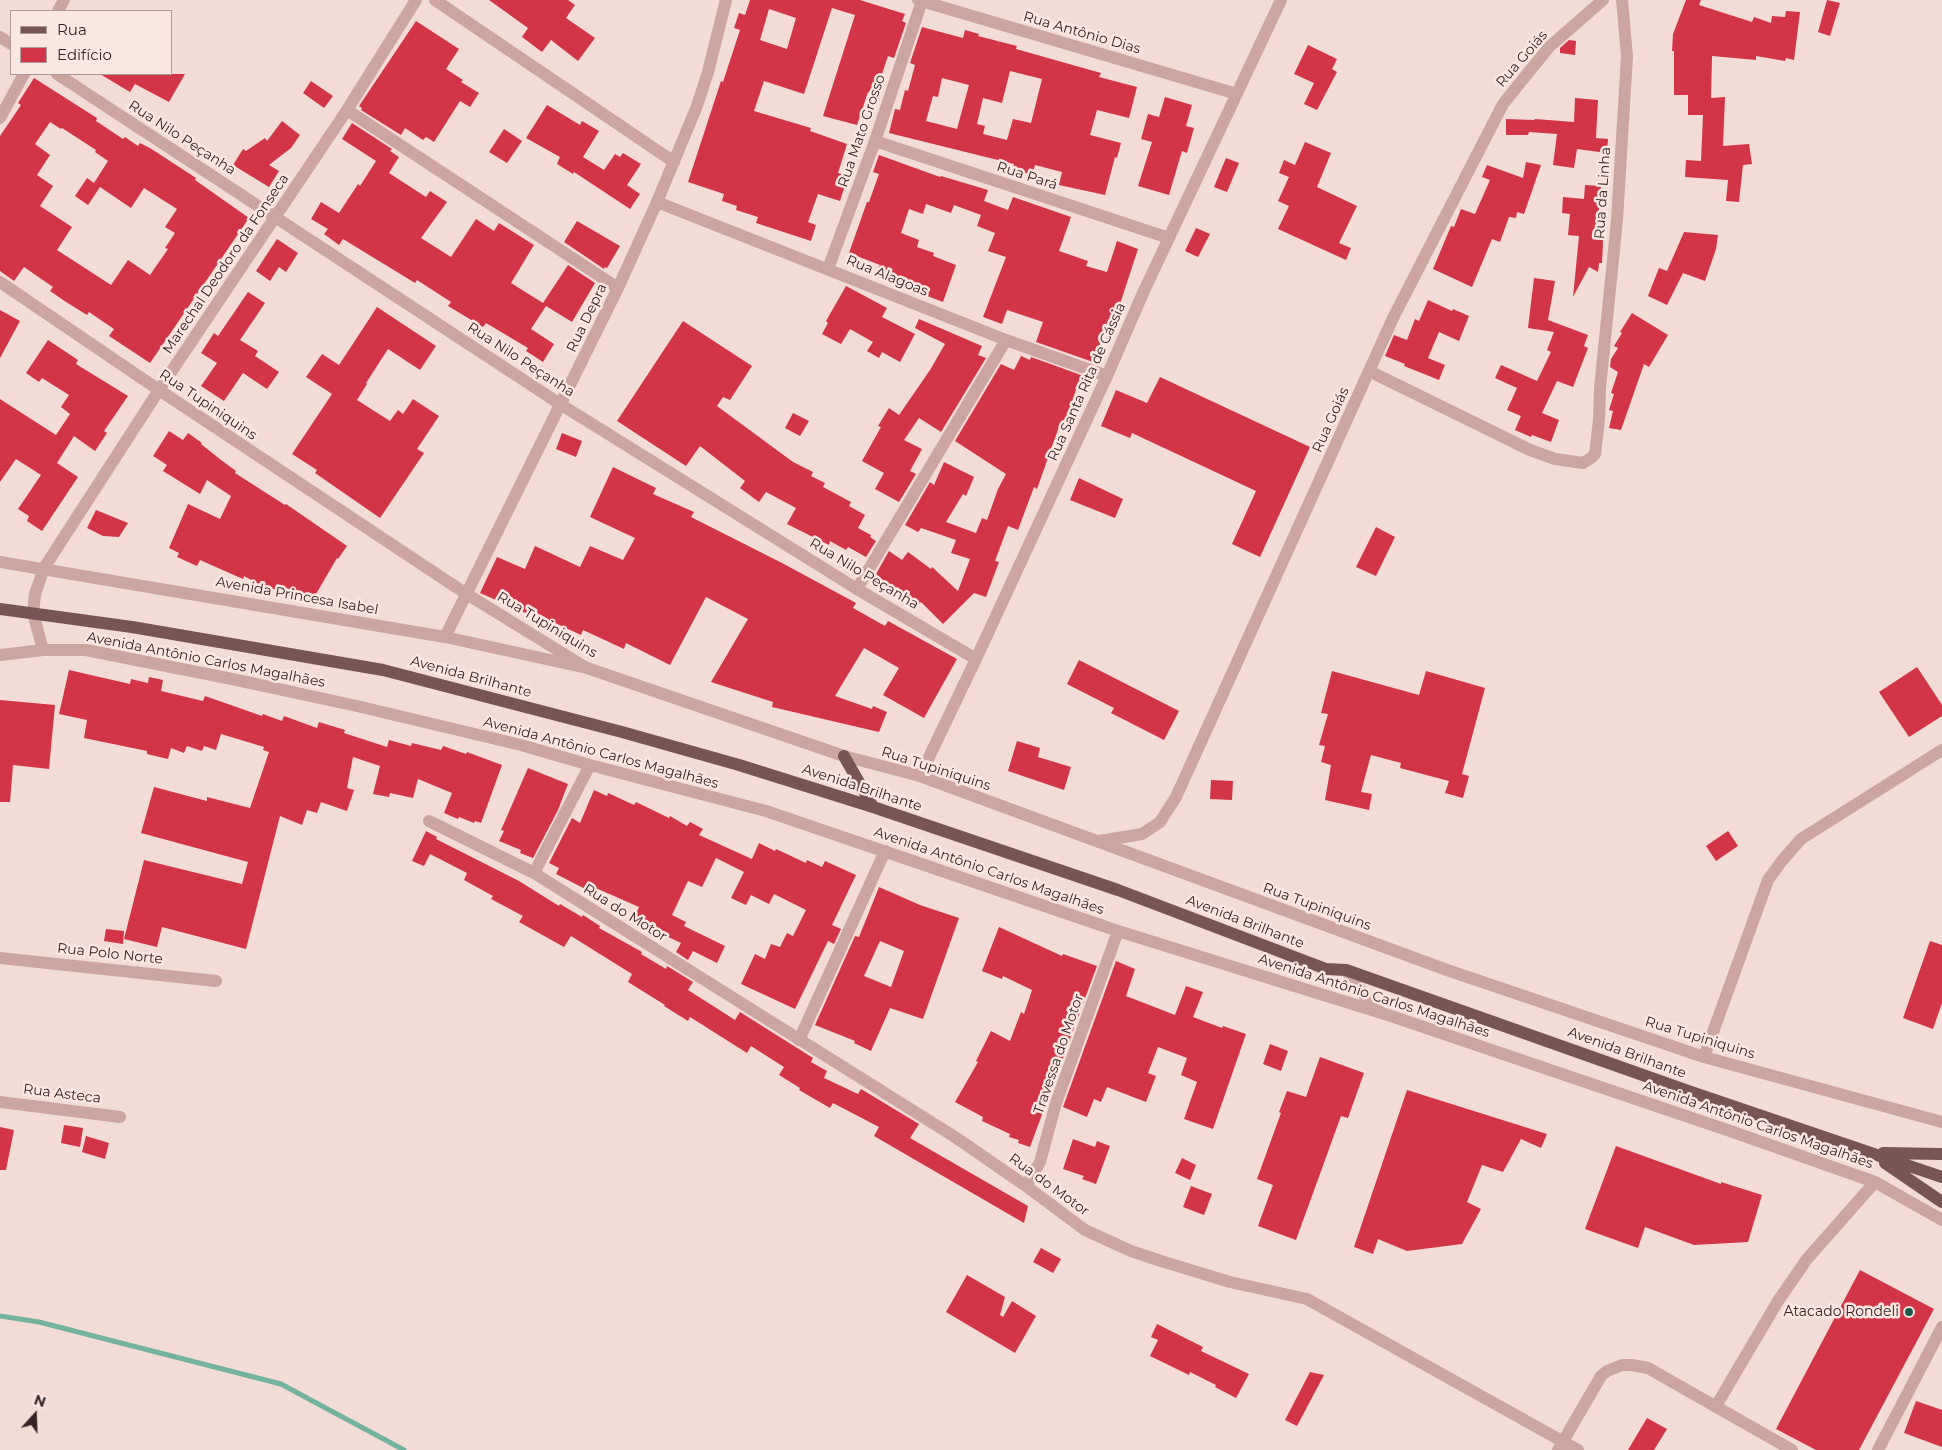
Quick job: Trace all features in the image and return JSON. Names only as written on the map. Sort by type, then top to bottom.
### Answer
[{"type":"main road","name":"Avenida Brilhante","points":[[0,609],[224,642],[383,670],[622,732],[765,773],[873,807],[1118,890],[1326,969],[1346,970],[1688,1091],[1942,1177]]},
{"type":"main road","points":[[844,756],[873,807]]},
{"type":"main road","points":[[1871,1153],[1942,1154]]},
{"type":"main road","points":[[1871,1153],[1942,1202]]},
{"type":"street","name":"Marechal Deodoro da Fonseca","points":[[34,613],[35,594],[44,568],[347,110],[416,0]]},
{"type":"street","points":[[435,0],[674,162]]},
{"type":"street","name":"Rua Depra","points":[[444,637],[618,288],[674,162],[697,106],[708,72],[726,0]]},
{"type":"street","name":"Rua Santa Rita de Cássia","points":[[920,776],[1280,0]]},
{"type":"street","name":"Rua Goiás","points":[[1099,841],[1142,834],[1160,822],[1176,797],[1393,318],[1503,104],[1549,47],[1603,0]]},
{"type":"street","name":"Rua da Linha","points":[[1369,371],[1530,450],[1555,459],[1583,463],[1594,454],[1599,420],[1600,388],[1617,220],[1627,56],[1622,0]]},
{"type":"street","name":"Rua Antônio Dias","points":[[920,1],[1237,94]]},
{"type":"street","name":"Rua Mato Grosso","points":[[828,269],[876,141],[920,1]]},
{"type":"street","points":[[0,118],[23,75]]},
{"type":"street","name":"Rua Nilo Peçanha","points":[[59,75],[560,404],[858,589],[976,658]]},
{"type":"street","points":[[347,110],[618,288]]},
{"type":"street","name":"Rua Pará","points":[[876,141],[1169,238]]},
{"type":"street","name":"Rua Alagoas","points":[[656,202],[1006,340],[1107,376]]},
{"type":"street","name":"Rua Tupiniquins","points":[[0,282],[465,593],[587,668],[844,756],[920,776],[1099,841],[1186,876],[1447,970],[1704,1057],[1942,1122]]},
{"type":"street","points":[[858,589],[1006,340]]},
{"type":"street","name":"Avenida Princesa Isabel","points":[[0,562],[444,637],[587,668]]},
{"type":"street","points":[[34,613],[43,650]]},
{"type":"street","name":"Avenida Antônio Carlos Magalhães","points":[[0,655],[43,650],[86,650],[232,679],[357,706],[511,743],[766,811],[1118,931],[1390,1016],[1875,1182],[1942,1220]]},
{"type":"street","points":[[1704,1057],[1768,880],[1781,862],[1801,839],[1942,750]]},
{"type":"street","points":[[534,873],[590,765]]},
{"type":"street","name":"Rua do Motor","points":[[429,821],[534,873],[955,1137],[1085,1230],[1131,1251],[1230,1282],[1307,1299],[1560,1446],[1578,1450]]},
{"type":"street","points":[[799,1040],[885,851]]},
{"type":"street","name":"Travessa do Motor","points":[[1026,1186],[1040,1162],[1056,1103],[1118,931]]},
{"type":"street","name":"Rua Polo Norte","points":[[0,958],[216,981]]},
{"type":"street","points":[[1346,970],[1374,1009],[1390,1016]]},
{"type":"street","name":"Rua Asteca","points":[[0,1102],[120,1117]]},
{"type":"street","points":[[1716,1406],[1778,1301],[1807,1259],[1875,1182]]},
{"type":"street","points":[[1878,1450],[1942,1326]]},
{"type":"street","points":[[1560,1446],[1601,1376],[1607,1371],[1632,1365],[1648,1368],[1792,1450]]},
{"type":"building","points":[[489,0],[568,0],[575,5],[566,18],[595,38],[578,61],[551,40],[542,52],[522,37],[528,28]]},
{"type":"building","points":[[750,0],[860,0],[905,14],[902,21],[906,23],[894,58],[888,56],[875,95],[868,92],[857,125],[823,116],[855,15],[832,8],[804,94],[764,81],[754,111],[811,128],[810,131],[847,144],[838,173],[848,176],[840,201],[818,194],[808,222],[816,225],[811,241],[756,223],[758,217],[736,210],[737,206],[722,201],[724,194],[688,182],[740,30],[734,28],[739,13],[745,15]],"holes":[[[769,9],[796,18],[787,49],[760,40]]]},
{"type":"building","points":[[1686,0],[1701,0],[1699,5],[1752,22],[1754,17],[1771,23],[1772,16],[1785,17],[1786,11],[1800,12],[1794,60],[1786,58],[1785,61],[1756,56],[1756,60],[1712,56],[1711,98],[1725,97],[1723,146],[1749,144],[1752,164],[1743,165],[1739,202],[1726,201],[1728,180],[1685,177],[1686,160],[1701,161],[1703,115],[1688,115],[1688,95],[1674,95],[1673,34]]},
{"type":"building","points":[[1827,0],[1840,3],[1830,36],[1818,32]]},
{"type":"building","points":[[416,21],[459,49],[446,69],[463,80],[461,82],[479,93],[470,107],[460,101],[434,142],[426,137],[423,140],[405,128],[401,135],[361,110],[362,108],[359,106]]},
{"type":"building","points":[[922,27],[963,38],[965,30],[979,34],[978,36],[1017,46],[1016,49],[1101,73],[1099,77],[1137,87],[1129,118],[1097,110],[1090,135],[1121,143],[1117,158],[1115,157],[1105,195],[1059,185],[1062,172],[1035,165],[1032,175],[1013,169],[1014,164],[889,133],[895,109],[900,110],[905,90],[908,91],[915,65],[910,63]],"holes":[[[1010,71],[1042,79],[1031,123],[1013,119],[1007,140],[983,134],[985,126],[977,124],[983,98],[1002,103]],[[942,78],[969,85],[957,129],[926,121],[933,96],[938,97]]]},
{"type":"building","points":[[1569,40],[1576,41],[1575,55],[1560,53],[1560,48]]},
{"type":"building","points":[[1308,45],[1337,59],[1332,69],[1337,72],[1317,110],[1304,104],[1314,83],[1294,74]]},
{"type":"building","points":[[185,74],[169,102],[135,84],[130,92],[102,75]]},
{"type":"building","points":[[34,78],[97,118],[96,121],[123,139],[125,137],[138,146],[140,143],[150,148],[196,178],[195,180],[249,218],[150,363],[109,336],[114,329],[89,312],[87,315],[50,291],[53,287],[24,267],[14,281],[0,271],[0,136],[21,105],[18,103]],"holes":[[[50,122],[96,150],[95,152],[108,161],[94,183],[87,178],[75,196],[88,205],[100,187],[131,208],[144,188],[177,209],[165,227],[175,233],[165,248],[168,249],[150,275],[128,260],[111,285],[57,250],[72,227],[40,206],[53,186],[37,175],[50,155],[35,144]]]},
{"type":"building","points":[[311,81],[333,96],[324,108],[303,93]]},
{"type":"building","points":[[1165,97],[1192,105],[1186,126],[1194,128],[1187,153],[1182,151],[1169,195],[1138,186],[1152,142],[1141,139],[1148,114],[1159,117]]},
{"type":"building","points":[[1575,98],[1598,100],[1596,138],[1608,139],[1607,153],[1577,149],[1574,168],[1553,165],[1557,134],[1529,132],[1528,135],[1506,135],[1506,119],[1574,122]]},
{"type":"building","points":[[547,105],[580,125],[582,121],[599,131],[583,157],[604,170],[615,154],[620,157],[623,153],[641,164],[627,185],[640,194],[630,209],[574,172],[573,174],[557,164],[560,157],[526,138]]},
{"type":"building","points":[[282,121],[300,135],[291,148],[269,165],[279,171],[269,187],[233,165],[243,149],[246,151],[265,138],[267,141]]},
{"type":"building","points":[[352,123],[392,149],[390,151],[399,157],[389,173],[426,197],[430,191],[447,202],[421,238],[451,257],[476,219],[494,231],[499,223],[534,245],[511,283],[543,303],[568,265],[595,283],[572,322],[546,306],[531,329],[554,344],[543,362],[526,351],[528,348],[486,323],[483,327],[448,306],[451,302],[417,280],[415,283],[343,239],[339,245],[324,234],[328,229],[311,219],[321,202],[339,213],[376,161],[342,139]]},
{"type":"building","points":[[504,129],[522,141],[507,163],[489,152]]},
{"type":"building","points":[[1305,142],[1331,153],[1317,187],[1357,206],[1339,243],[1351,248],[1346,260],[1278,229],[1289,206],[1278,201],[1289,177],[1279,173],[1284,160],[1295,165]]},
{"type":"building","points":[[879,155],[940,177],[988,190],[984,201],[1008,210],[1013,197],[1071,217],[1059,251],[1088,261],[1086,266],[1107,272],[1117,241],[1138,249],[1120,304],[1116,303],[1099,341],[1101,342],[1093,362],[1036,342],[1043,322],[1007,310],[1002,324],[983,317],[1006,257],[988,251],[995,233],[977,226],[981,215],[954,205],[951,213],[926,204],[923,214],[909,209],[901,233],[919,240],[917,247],[934,253],[933,256],[956,265],[943,302],[917,292],[918,288],[889,278],[890,274],[878,270],[880,265],[849,253],[879,174],[873,172]]},
{"type":"building","points":[[1226,158],[1239,163],[1227,192],[1214,187]]},
{"type":"building","points":[[1526,162],[1541,165],[1524,214],[1517,212],[1516,218],[1509,217],[1500,242],[1492,239],[1472,287],[1433,269],[1451,226],[1454,227],[1461,209],[1475,214],[1490,180],[1482,177],[1487,165],[1523,178]]},
{"type":"building","points":[[1585,185],[1601,186],[1598,221],[1604,222],[1602,263],[1599,263],[1598,272],[1589,267],[1573,297],[1579,236],[1568,235],[1570,214],[1562,213],[1563,197],[1584,199]]},
{"type":"building","points":[[577,221],[620,246],[607,268],[605,267],[604,269],[564,242]]},
{"type":"building","points":[[1196,228],[1210,234],[1198,257],[1185,251]]},
{"type":"building","points":[[1684,232],[1718,235],[1716,249],[1705,281],[1683,273],[1667,305],[1648,296],[1659,268],[1667,271]]},
{"type":"building","points":[[277,239],[298,253],[286,272],[279,267],[270,281],[256,271]]},
{"type":"building","points":[[1534,278],[1555,281],[1548,320],[1588,335],[1584,346],[1588,348],[1573,387],[1557,381],[1542,413],[1559,420],[1551,442],[1532,435],[1531,437],[1515,430],[1521,416],[1507,410],[1517,388],[1495,378],[1501,365],[1537,381],[1551,352],[1547,350],[1554,332],[1528,328]]},
{"type":"building","points":[[846,286],[887,308],[882,317],[915,334],[900,362],[882,352],[879,358],[867,351],[873,342],[850,329],[841,344],[822,334],[828,323],[826,321]]},
{"type":"building","points":[[248,292],[265,303],[240,340],[258,351],[255,356],[279,372],[267,389],[243,373],[224,401],[201,386],[217,363],[201,353],[214,333],[218,336]]},
{"type":"building","points":[[1428,300],[1452,311],[1453,309],[1469,316],[1459,341],[1439,332],[1428,358],[1445,365],[1439,380],[1385,356],[1394,335],[1407,340],[1415,319],[1419,321]]},
{"type":"building","points":[[377,307],[436,346],[420,370],[388,349],[357,400],[390,421],[398,410],[403,414],[413,399],[439,416],[417,449],[424,453],[380,518],[315,473],[317,470],[292,454],[332,394],[306,377],[322,354],[339,365]]},
{"type":"building","points":[[0,310],[20,321],[0,358]]},
{"type":"building","points":[[1632,313],[1668,335],[1649,367],[1644,364],[1621,430],[1609,428],[1613,411],[1609,410],[1614,394],[1611,393],[1618,372],[1610,367],[1611,359],[1618,348],[1614,346]]},
{"type":"building","points":[[919,319],[982,346],[978,355],[986,358],[941,432],[919,418],[904,440],[922,449],[910,471],[916,474],[899,502],[875,489],[884,473],[862,461],[881,427],[878,426],[889,408],[899,415],[930,370],[945,344],[915,328]]},
{"type":"building","points":[[683,321],[752,366],[730,400],[723,397],[717,406],[793,462],[813,472],[811,476],[825,483],[823,487],[851,502],[849,506],[865,515],[858,528],[871,535],[870,537],[876,541],[866,557],[848,547],[846,550],[830,541],[829,545],[787,524],[796,508],[766,492],[759,502],[740,488],[745,481],[700,446],[686,466],[617,421]]},
{"type":"building","points":[[48,340],[78,360],[76,364],[128,396],[104,431],[107,433],[95,451],[74,436],[57,463],[78,477],[42,531],[27,521],[29,516],[18,509],[41,475],[16,459],[0,482],[0,399],[56,435],[70,414],[61,407],[69,395],[42,378],[39,382],[26,373]]},
{"type":"building","points":[[1021,356],[1030,360],[1031,357],[1081,375],[1064,425],[1060,424],[1037,489],[1034,487],[1018,530],[1008,526],[995,561],[999,562],[986,597],[974,593],[943,624],[921,602],[916,608],[876,574],[889,551],[902,560],[908,552],[931,569],[932,567],[958,591],[970,559],[951,553],[956,540],[921,528],[918,532],[905,525],[930,482],[934,485],[944,462],[974,477],[966,496],[963,494],[946,522],[976,533],[982,518],[987,520],[998,489],[1006,474],[955,441],[1001,364],[1014,370]]},
{"type":"building","points":[[1160,377],[1310,447],[1260,557],[1232,544],[1256,491],[1132,433],[1130,438],[1101,426],[1116,390],[1147,403]]},
{"type":"building","points":[[793,413],[809,421],[800,436],[785,428]]},
{"type":"building","points":[[169,431],[183,440],[188,433],[236,471],[235,473],[286,504],[347,546],[337,558],[312,601],[302,595],[299,600],[267,586],[266,588],[244,576],[243,579],[200,560],[197,566],[177,557],[179,553],[169,548],[188,504],[220,519],[231,496],[207,480],[200,494],[163,471],[167,465],[153,456]]},
{"type":"building","points":[[562,433],[582,441],[576,457],[556,449]]},
{"type":"building","points":[[613,467],[656,488],[653,494],[694,512],[691,517],[856,603],[853,608],[885,626],[888,621],[957,659],[924,718],[883,695],[899,668],[864,648],[835,696],[872,709],[873,706],[887,712],[879,732],[772,707],[773,702],[711,682],[748,619],[706,597],[670,665],[626,643],[624,649],[583,630],[581,635],[538,615],[537,618],[480,593],[497,557],[525,569],[535,546],[580,567],[590,546],[623,560],[635,538],[590,517]]},
{"type":"building","points":[[1079,478],[1123,499],[1115,518],[1070,500]]},
{"type":"building","points":[[96,510],[128,523],[119,537],[103,536],[87,528]]},
{"type":"building","points":[[1376,527],[1395,537],[1376,576],[1356,567]]},
{"type":"building","points":[[1079,660],[1179,711],[1164,740],[1111,713],[1114,708],[1067,684]]},
{"type":"building","points":[[1917,667],[1942,705],[1942,716],[1909,737],[1879,692]]},
{"type":"building","points":[[69,670],[130,684],[131,679],[148,683],[149,677],[163,680],[161,691],[203,701],[205,696],[262,716],[263,714],[282,721],[284,716],[317,728],[319,722],[345,730],[344,733],[387,747],[389,740],[411,746],[412,743],[441,750],[443,746],[466,754],[467,752],[502,765],[481,823],[475,821],[474,823],[444,813],[452,793],[418,779],[413,798],[390,793],[389,797],[373,794],[380,766],[353,757],[347,788],[354,790],[347,811],[321,802],[317,813],[307,810],[302,825],[280,816],[246,949],[162,927],[157,947],[124,939],[144,860],[242,884],[248,862],[141,833],[154,787],[207,801],[207,797],[250,808],[269,752],[263,750],[264,747],[221,734],[216,750],[204,746],[202,751],[187,746],[184,753],[171,748],[168,759],[147,754],[147,751],[84,738],[87,720],[59,714]]},
{"type":"building","points":[[1332,671],[1419,695],[1426,671],[1485,688],[1462,774],[1469,776],[1463,798],[1445,793],[1449,781],[1400,768],[1401,763],[1371,755],[1361,792],[1372,794],[1369,810],[1325,800],[1331,765],[1321,762],[1325,746],[1319,745],[1328,714],[1321,713]]},
{"type":"building","points":[[0,700],[55,705],[49,769],[13,765],[10,802],[0,802]]},
{"type":"building","points":[[1017,741],[1040,748],[1038,757],[1071,767],[1064,790],[1008,771]]},
{"type":"building","points":[[528,768],[568,784],[558,810],[533,858],[520,853],[521,850],[499,841],[504,831],[501,830]]},
{"type":"building","points":[[1211,780],[1233,781],[1232,800],[1210,799]]},
{"type":"building","points":[[594,790],[607,796],[608,793],[634,805],[636,802],[669,818],[670,816],[687,826],[690,822],[703,829],[699,835],[752,859],[759,843],[806,863],[807,860],[822,867],[825,861],[856,875],[832,925],[841,929],[834,944],[828,941],[795,1009],[741,984],[755,954],[765,959],[771,944],[780,947],[787,933],[793,936],[806,910],[774,894],[769,904],[751,895],[746,905],[731,898],[744,872],[716,858],[702,887],[688,881],[672,915],[686,922],[684,926],[725,946],[717,963],[693,951],[688,960],[676,952],[681,943],[647,927],[649,923],[635,916],[639,907],[598,889],[595,894],[556,874],[559,868],[549,863],[572,818],[580,823]]},
{"type":"building","points":[[426,831],[437,837],[436,839],[519,881],[559,906],[560,904],[582,917],[583,915],[600,926],[599,928],[642,952],[641,954],[666,969],[667,966],[693,982],[688,990],[735,1020],[740,1012],[813,1058],[811,1062],[827,1071],[824,1078],[858,1094],[861,1089],[919,1124],[910,1138],[1028,1206],[1024,1223],[874,1136],[879,1127],[833,1103],[830,1108],[799,1090],[800,1088],[779,1075],[784,1067],[751,1046],[747,1053],[690,1017],[688,1021],[664,1006],[628,982],[632,974],[571,936],[564,947],[519,922],[523,916],[491,899],[493,896],[464,880],[467,873],[430,854],[424,866],[412,861]]},
{"type":"building","points":[[1728,831],[1738,846],[1716,861],[1706,846]]},
{"type":"building","points":[[879,887],[920,905],[959,918],[923,1019],[890,1008],[871,1051],[854,1043],[855,1041],[815,1025],[855,936],[859,937]],"holes":[[[880,941],[904,951],[891,987],[864,976]]]},
{"type":"building","points":[[999,927],[1062,956],[1063,954],[1097,966],[1030,1147],[1018,1143],[1019,1140],[1009,1137],[1010,1134],[982,1121],[983,1117],[955,1102],[978,1062],[976,1061],[991,1031],[1010,1041],[1021,1012],[1024,1014],[1032,990],[1003,976],[1002,979],[982,971]]},
{"type":"building","points":[[106,929],[124,931],[123,944],[104,941]]},
{"type":"building","points":[[1930,941],[1942,945],[1942,1003],[1933,1029],[1903,1018]]},
{"type":"building","points":[[1116,961],[1135,969],[1126,996],[1175,1015],[1186,986],[1203,992],[1193,1017],[1222,1028],[1223,1026],[1246,1034],[1213,1129],[1184,1119],[1197,1082],[1181,1075],[1187,1058],[1158,1047],[1148,1073],[1156,1076],[1146,1102],[1107,1087],[1101,1102],[1094,1099],[1087,1117],[1063,1107]]},
{"type":"building","points":[[1270,1044],[1288,1051],[1281,1071],[1263,1064]]},
{"type":"building","points":[[1320,1057],[1364,1073],[1348,1118],[1341,1116],[1296,1240],[1258,1226],[1273,1185],[1257,1179],[1287,1091],[1306,1097]]},
{"type":"building","points":[[1407,1090],[1547,1134],[1541,1148],[1521,1139],[1503,1172],[1482,1165],[1467,1202],[1481,1209],[1462,1244],[1407,1251],[1378,1239],[1373,1254],[1354,1247]]},
{"type":"building","points":[[64,1125],[83,1128],[80,1147],[61,1143]]},
{"type":"building","points":[[0,1127],[14,1130],[6,1170],[0,1170]]},
{"type":"building","points":[[86,1136],[109,1143],[105,1159],[82,1152]]},
{"type":"building","points":[[1073,1139],[1095,1147],[1097,1141],[1110,1146],[1096,1184],[1082,1179],[1084,1176],[1063,1169]]},
{"type":"building","points":[[1616,1146],[1721,1184],[1721,1182],[1762,1195],[1748,1242],[1694,1245],[1645,1227],[1638,1248],[1585,1229]]},
{"type":"building","points":[[1182,1158],[1196,1165],[1190,1180],[1175,1173]]},
{"type":"building","points":[[1191,1186],[1212,1194],[1204,1215],[1183,1207]]},
{"type":"building","points":[[1041,1248],[1061,1259],[1053,1273],[1033,1262]]},
{"type":"building","points":[[1860,1270],[1934,1309],[1859,1450],[1816,1450],[1776,1429]]},
{"type":"building","points":[[967,1275],[1005,1297],[1000,1315],[1003,1317],[1012,1301],[1036,1316],[1015,1353],[946,1312]]},
{"type":"building","points":[[1157,1324],[1203,1347],[1201,1351],[1249,1374],[1236,1398],[1190,1372],[1189,1375],[1150,1356],[1158,1340],[1151,1337]]},
{"type":"building","points":[[1310,1372],[1324,1375],[1297,1426],[1285,1420]]},
{"type":"building","points":[[1916,1401],[1942,1410],[1942,1447],[1904,1433]]},
{"type":"building","points":[[1647,1418],[1667,1429],[1654,1450],[1628,1450]]},
{"type":"waterway","points":[[0,1316],[39,1322],[281,1384],[404,1450]]},
{"type":"place","name":"Atacado Rondeli","points":[[1909,1312]]}]
